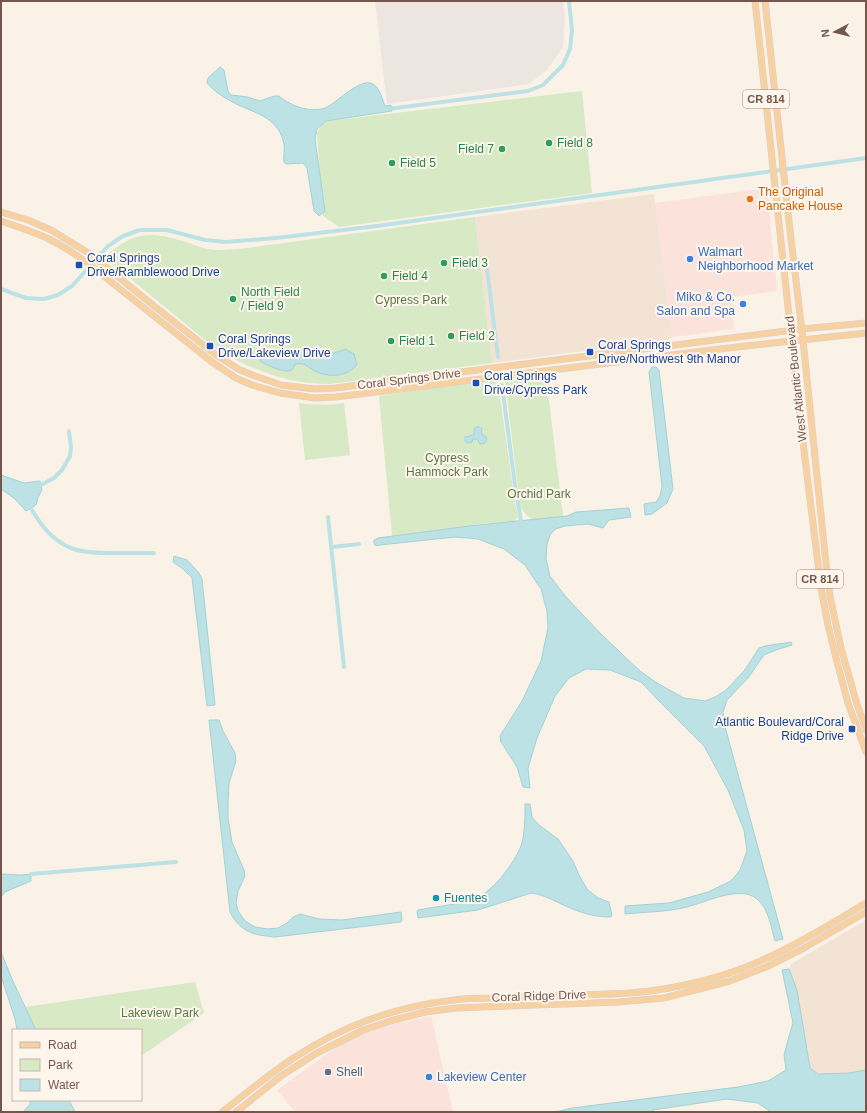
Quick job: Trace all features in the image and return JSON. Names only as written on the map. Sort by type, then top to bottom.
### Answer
[{"type":"main road","name":"West Atlantic Boulevard","points":[[755,1],[800,418],[822,595],[848,703],[866,752]]},
{"type":"main road","name":"West Atlantic Boulevard","points":[[765,1],[830,596],[843,656],[866,730]]},
{"type":"main road","name":"Coral Springs Drive","points":[[1,212],[28,220],[51,230],[90,254],[216,355],[240,370],[281,384],[299,387],[315,389],[342,387],[802,329],[866,323]]},
{"type":"main road","name":"Coral Springs Drive","points":[[1,221],[26,229],[66,248],[86,262],[212,362],[236,378],[252,385],[280,393],[315,398],[336,397],[866,333]]},
{"type":"main road","name":"Coral Ridge Drive","points":[[222,1112],[290,1060],[360,1022],[424,1004],[455,1000],[622,994],[669,988],[696,982],[742,968],[770,957],[801,941],[866,903]]},
{"type":"main road","name":"Coral Ridge Drive","points":[[236,1112],[281,1076],[315,1054],[345,1038],[390,1021],[425,1012],[456,1008],[624,1002],[664,998],[730,981],[766,967],[809,946],[866,912]]},
{"type":"shaded area","points":[[375,1],[563,1],[565,19],[563,47],[547,70],[529,84],[387,104]]},
{"type":"shaded area","points":[[767,188],[777,291],[731,297],[734,329],[672,337],[655,203]]},
{"type":"shaded area","points":[[654,194],[672,337],[668,340],[492,363],[475,217]]},
{"type":"shaded area","points":[[866,920],[866,1076],[807,1075],[788,974],[791,964]]},
{"type":"shaded area","points":[[431,1016],[453,1112],[295,1112],[277,1090],[341,1044],[371,1029]]},
{"type":"green space","points":[[582,91],[592,193],[339,227],[323,216],[317,133],[322,124],[328,121]]},
{"type":"green space","name":"Cypress Park","points":[[475,217],[492,363],[330,384],[285,378],[257,369],[230,357],[216,349],[104,257],[132,238],[150,235],[160,235],[213,250],[240,249]]},
{"type":"green space","name":"Cypress Hammock Park","points":[[546,376],[563,516],[533,520],[521,508],[517,492],[513,493],[518,517],[514,522],[488,523],[392,536],[379,396],[461,383],[498,382],[513,489],[518,488],[505,381]]},
{"type":"green space","points":[[299,403],[344,403],[350,455],[305,460]]},
{"type":"green space","name":"Lakeview Park","points":[[195,982],[204,1013],[142,1055],[142,1029],[36,1029],[25,1007]]},
{"type":"water","points":[[220,67],[224,70],[228,91],[231,95],[248,97],[260,101],[274,96],[279,96],[295,106],[313,110],[325,108],[355,87],[368,83],[373,84],[377,88],[385,106],[391,105],[392,111],[326,121],[317,129],[315,139],[325,211],[319,216],[314,211],[307,168],[303,163],[286,164],[284,162],[284,144],[281,134],[276,126],[262,116],[223,96],[207,83],[208,78]]},
{"type":"water","points":[[345,349],[354,354],[357,365],[348,372],[337,375],[326,375],[301,364],[295,364],[290,371],[286,371],[261,362],[259,357],[286,356],[306,350],[310,351],[312,355],[325,354]]},
{"type":"water","points":[[652,367],[656,367],[659,370],[673,489],[667,503],[652,514],[645,515],[644,504],[656,502],[660,496],[662,486],[649,372]]},
{"type":"water","points":[[476,427],[480,427],[482,429],[481,433],[487,440],[485,443],[480,444],[477,439],[473,439],[472,442],[468,443],[465,441],[465,437],[474,435],[474,429]]},
{"type":"water","points":[[1,475],[24,483],[40,481],[42,490],[36,505],[26,511],[15,499],[1,489]]},
{"type":"water","points":[[629,508],[631,517],[609,520],[603,528],[588,524],[565,526],[555,529],[550,535],[547,544],[546,559],[550,576],[566,597],[601,634],[640,671],[657,683],[684,698],[705,701],[726,690],[744,671],[759,648],[791,642],[792,645],[764,655],[748,678],[727,700],[723,712],[724,723],[783,939],[775,941],[767,913],[757,899],[749,895],[731,894],[676,909],[625,914],[625,906],[669,903],[708,892],[731,881],[740,870],[747,851],[744,830],[728,790],[704,746],[641,682],[610,670],[586,669],[569,678],[555,696],[537,738],[528,768],[530,788],[523,787],[517,767],[501,742],[500,736],[522,701],[541,661],[548,628],[547,611],[541,589],[525,565],[504,549],[478,539],[455,537],[376,546],[374,544],[374,540],[378,538],[469,526],[567,516],[576,512]]},
{"type":"water","points":[[174,556],[187,560],[199,573],[202,579],[215,705],[207,706],[192,578],[173,562]]},
{"type":"water","points":[[209,720],[219,720],[235,753],[236,761],[229,783],[228,818],[232,842],[244,870],[245,876],[238,891],[236,903],[238,911],[245,921],[255,927],[268,929],[278,928],[287,923],[293,917],[300,914],[319,919],[342,920],[401,912],[401,922],[275,937],[249,932],[234,919],[230,912]]},
{"type":"water","points":[[525,804],[530,804],[532,817],[539,825],[558,839],[573,861],[587,889],[598,898],[609,902],[612,916],[602,917],[586,914],[543,896],[531,893],[478,910],[418,918],[418,910],[471,900],[484,893],[497,882],[514,860],[521,846],[524,831]]},
{"type":"water","points":[[1,874],[31,874],[31,881],[5,892],[1,897]]},
{"type":"water","points":[[1,952],[36,1029],[17,1029],[1,976]]},
{"type":"water","points":[[789,969],[797,990],[810,1068],[818,1074],[849,1073],[866,1070],[866,1112],[771,1112],[758,1103],[727,1099],[653,1110],[652,1112],[555,1112],[572,1108],[738,1087],[768,1081],[786,1070],[784,1055],[793,1023],[782,970]]},
{"type":"water","points":[[30,1101],[70,1101],[75,1112],[25,1112],[24,1111],[30,1104]]},
{"type":"waterway","points":[[388,109],[528,91],[543,85],[563,65],[570,49],[572,30],[569,1]]},
{"type":"waterway","points":[[1,289],[26,298],[44,299],[58,295],[72,286],[108,246],[123,236],[140,230],[167,230],[205,240],[226,242],[276,238],[377,226],[866,158]]},
{"type":"waterway","points":[[487,269],[498,357]]},
{"type":"waterway","points":[[502,385],[521,521]]},
{"type":"waterway","points":[[37,487],[54,478],[62,470],[70,456],[71,447],[69,431]]},
{"type":"waterway","points":[[29,504],[48,532],[69,547],[94,553],[154,553]]},
{"type":"waterway","points":[[328,517],[344,667]]},
{"type":"waterway","points":[[332,547],[359,544]]},
{"type":"waterway","points":[[31,874],[176,862]]},
{"type":"place","name":"Field 8","points":[[549,143]]},
{"type":"place","name":"Field 7","points":[[502,149]]},
{"type":"place","name":"Field 5","points":[[392,163]]},
{"type":"place","name":"The Original Pancake House","points":[[750,199]]},
{"type":"place","name":"Walmart Neighborhood Market","points":[[690,259]]},
{"type":"place","name":"Field 3","points":[[444,263]]},
{"type":"place","name":"Coral Springs Drive/Ramblewood Drive","points":[[79,265]]},
{"type":"place","name":"Field 4","points":[[384,276]]},
{"type":"place","name":"North Field / Field 9","points":[[233,299]]},
{"type":"place","name":"Miko & Co. Salon and Spa","points":[[743,304]]},
{"type":"place","name":"Field 2","points":[[451,336]]},
{"type":"place","name":"Field 1","points":[[391,341]]},
{"type":"place","name":"Coral Springs Drive/Lakeview Drive","points":[[210,346]]},
{"type":"place","name":"Coral Springs Drive/Northwest 9th Manor","points":[[590,352]]},
{"type":"place","name":"Coral Springs Drive/Cypress Park","points":[[476,383]]},
{"type":"place","name":"Atlantic Boulevard/Coral Ridge Drive","points":[[852,729]]},
{"type":"place","name":"Fuentes","points":[[436,898]]},
{"type":"place","name":"Shell","points":[[328,1072]]},
{"type":"place","name":"Lakeview Center","points":[[429,1077]]},
{"type":"park label","name":"Orchid Park","points":[[539,494]]}]
